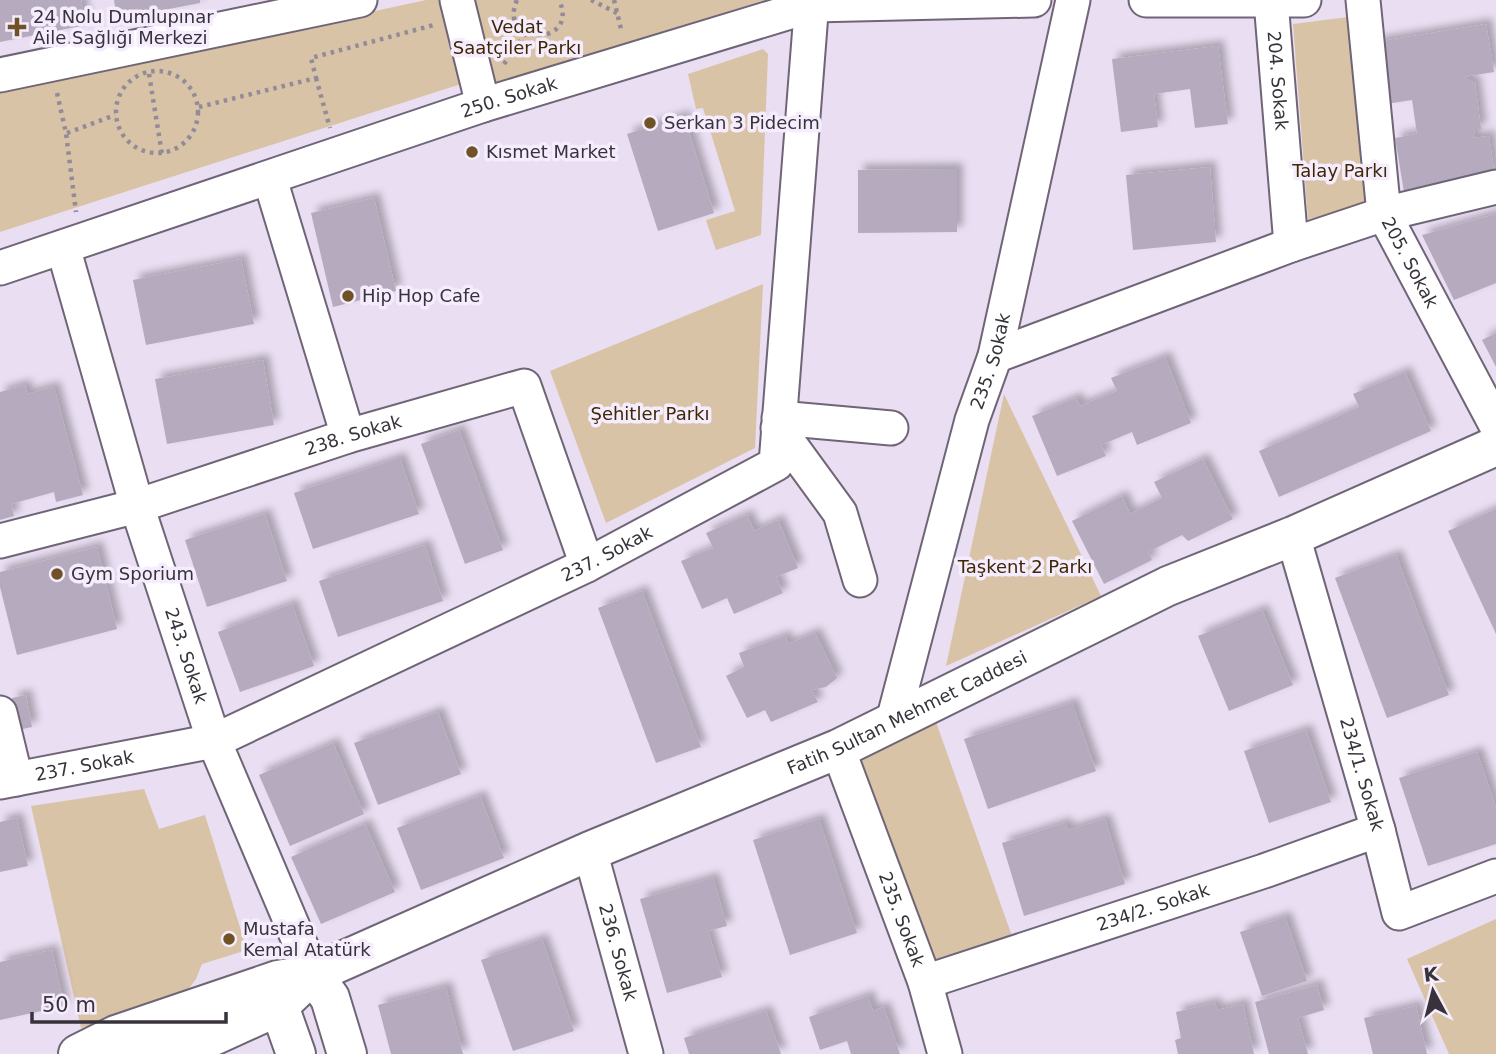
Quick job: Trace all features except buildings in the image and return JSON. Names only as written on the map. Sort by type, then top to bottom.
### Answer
[{"type":"main road","name":"Fatih Sultan Mehmet Caddesi","points":[[313,974],[590,851],[838,749],[1168,586],[1293,536],[1496,446]]},
{"type":"main road","points":[[139,1054],[202,1041],[279,1006],[313,974]]},
{"type":"main road","points":[[78,1054],[116,1035],[278,980],[313,974]]},
{"type":"main road","points":[[313,974],[330,998],[347,1054]]},
{"type":"main road","points":[[279,1006],[296,1054]]},
{"type":"street","points":[[0,75],[50,65],[145,59],[360,0]]},
{"type":"street","name":"250. Sokak","points":[[0,268],[483,105],[813,2],[1034,0]]},
{"type":"street","name":"235. Sokak","points":[[893,721],[972,420],[995,356],[1073,0]]},
{"type":"street","points":[[1146,0],[1304,0]]},
{"type":"street","name":"205. Sokak","points":[[1363,0],[1384,214],[1496,425]]},
{"type":"street","name":"204. Sokak","points":[[1271,1],[1291,245]]},
{"type":"street","name":"237. Sokak","points":[[8,781],[214,741],[587,565],[776,464],[813,2]]},
{"type":"street","points":[[460,9],[483,105]]},
{"type":"street","points":[[270,179],[348,436]]},
{"type":"street","points":[[995,356],[1291,245],[1384,214],[1496,187]]},
{"type":"street","name":"243. Sokak","points":[[71,244],[136,506],[214,741],[313,974]]},
{"type":"street","name":"238. Sokak","points":[[0,541],[136,506],[348,436],[524,386],[587,565]]},
{"type":"street","points":[[779,423],[891,428]]},
{"type":"street","points":[[779,423],[840,513],[860,580]]},
{"type":"street","name":"234/1. Sokak","points":[[1293,536],[1378,830],[1399,913],[1496,876]]},
{"type":"street","points":[[0,713],[8,781]]},
{"type":"street","name":"235. Sokak","points":[[838,749],[925,982],[945,1054]]},
{"type":"street","name":"234/2. Sokak","points":[[925,982],[1264,871],[1378,830]]},
{"type":"street","name":"236. Sokak","points":[[590,851],[646,1054]]},
{"type":"path","points":[[517,0],[513,11],[515,20],[526,33],[536,36],[545,36],[559,26],[563,12],[559,0]]},
{"type":"path","points":[[591,0],[617,13]]},
{"type":"path","points":[[338,156],[311,58],[460,9]]},
{"type":"path","points":[[145,59],[159,71],[173,74],[185,82],[199,107],[196,127],[189,139],[178,149],[162,154],[146,153],[128,143],[120,131],[115,115],[117,100],[123,88],[134,77],[145,59]]},
{"type":"path","points":[[145,59],[162,154]]},
{"type":"path","points":[[50,65],[66,133],[71,244]]},
{"type":"path","points":[[199,107],[316,78]]},
{"type":"path","points":[[66,133],[115,115]]},
{"type":"green space","points":[[426,0],[442,0],[461,84],[0,232],[0,92]]},
{"type":"green space","name":"Vedat Saatçiler Parkı","points":[[470,0],[766,0],[490,86]]},
{"type":"green space","name":"Talay Parkı","points":[[1356,16],[1380,205],[1308,219],[1293,24]]},
{"type":"green space","points":[[763,49],[768,54],[761,235],[716,250],[706,220],[735,211],[703,108],[696,109],[688,74]]},
{"type":"green space","name":"Şehitler Parkı","points":[[763,284],[755,448],[606,523],[550,371]]},
{"type":"green space","name":"Taşkent 2 Parkı","points":[[1004,394],[1101,596],[946,666]]},
{"type":"green space","points":[[936,722],[1013,939],[928,969],[851,752]]},
{"type":"green space","points":[[144,789],[159,829],[205,815],[247,950],[202,964],[196,979],[181,999],[81,1028],[31,806]]},
{"type":"green space","points":[[1496,919],[1496,1054],[1449,1054],[1407,959]]},
{"type":"place","name":"24 Nolu Dumlupınar Aile Sağlığı Merkezi","points":[[17,27]]},
{"type":"place","name":"Serkan 3 Pidecim","points":[[650,123]]},
{"type":"place","name":"Kısmet Market","points":[[472,152]]},
{"type":"place","name":"Hip Hop Cafe","points":[[348,296]]},
{"type":"place","name":"Gym Sporium","points":[[57,574]]},
{"type":"place","name":"Mustafa Kemal Atatürk","points":[[229,939]]}]
